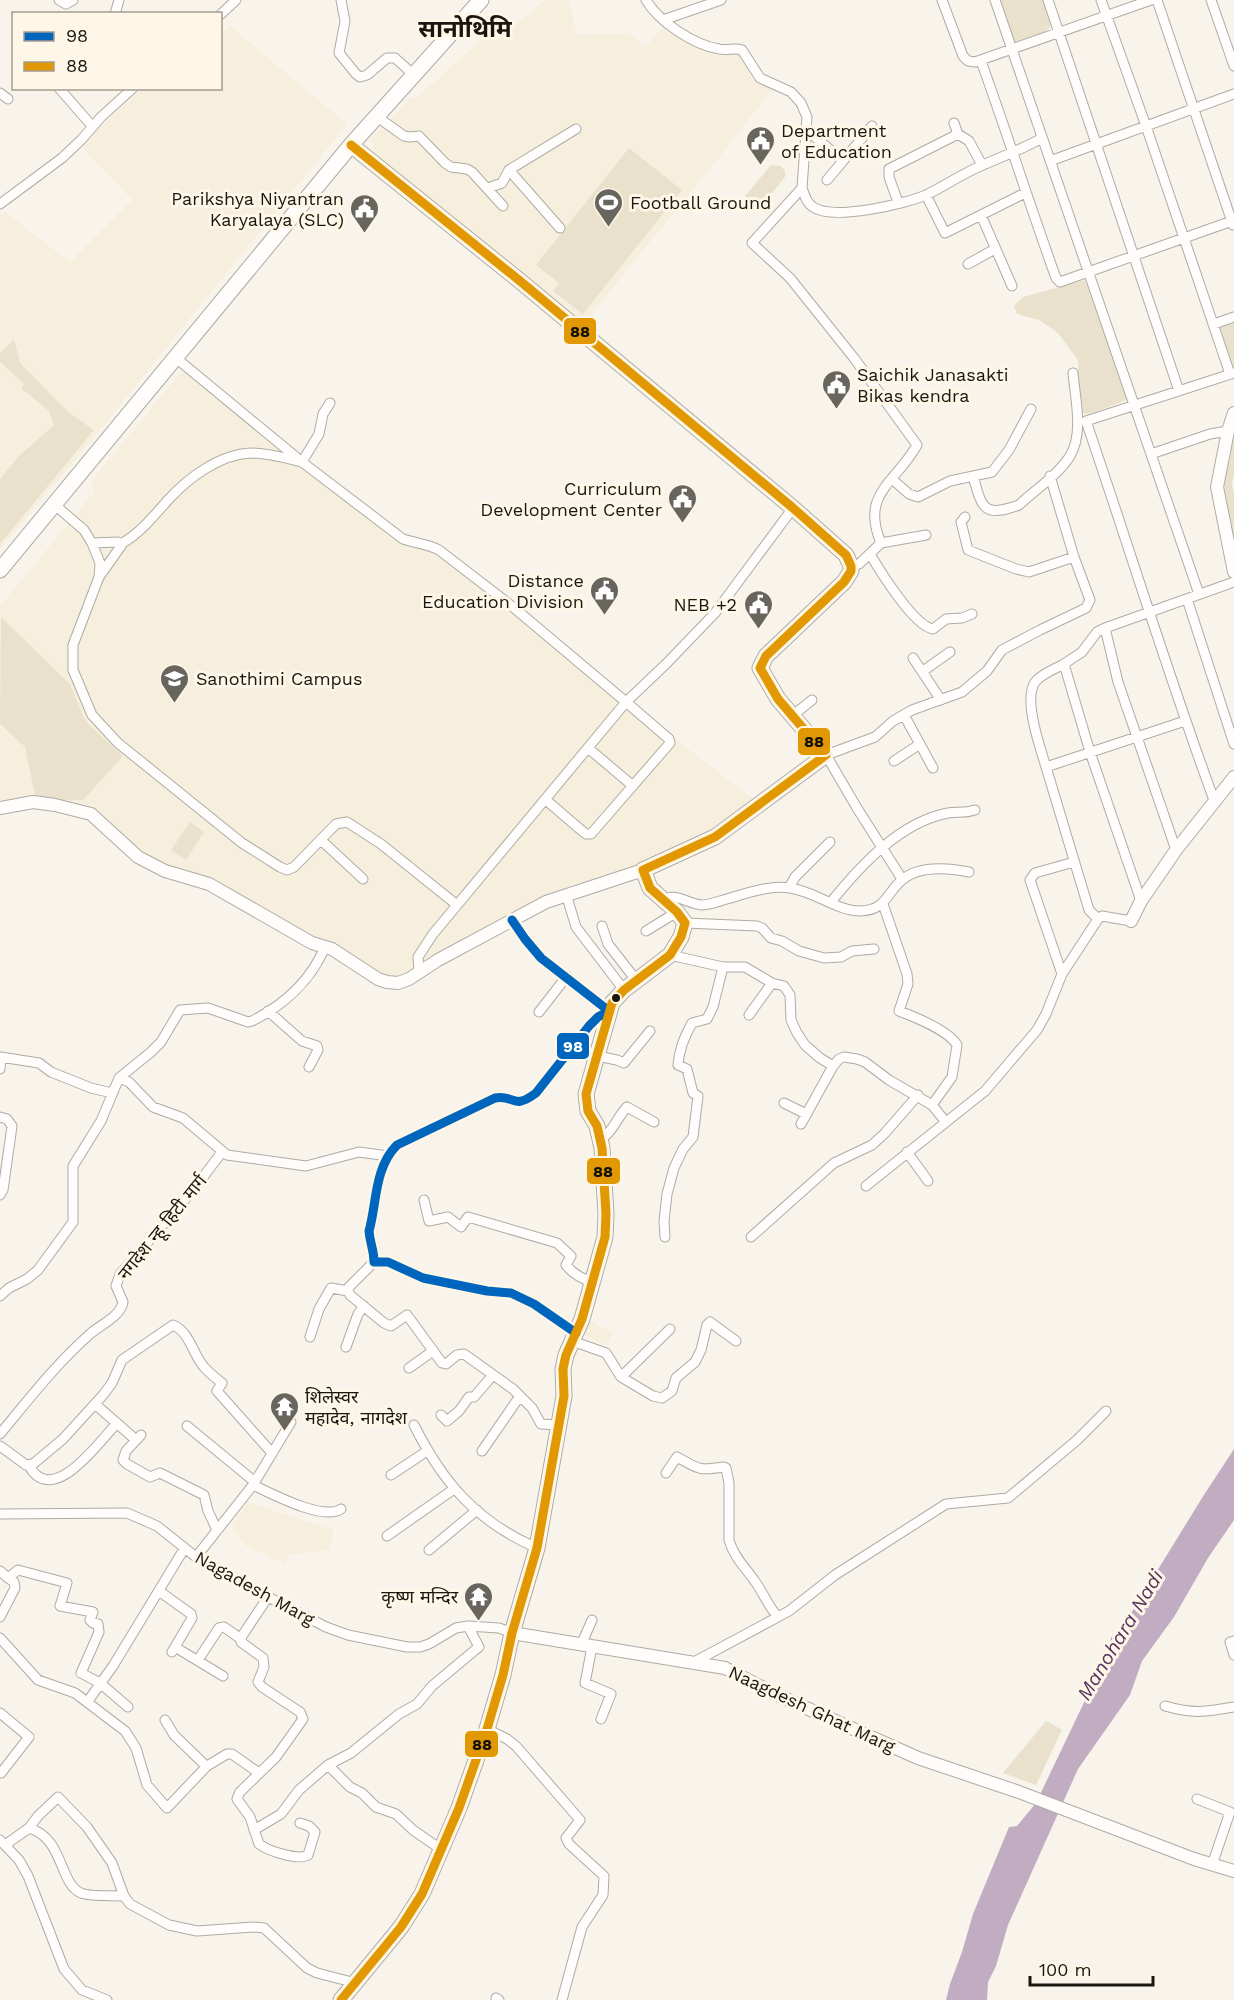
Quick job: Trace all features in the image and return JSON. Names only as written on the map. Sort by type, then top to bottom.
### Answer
[{"type":"main road","points":[[0,570],[351,145],[481,0]]},
{"type":"main road","points":[[341,2000],[401,1927],[422,1894],[442,1850],[487,1730],[537,1548],[560,1425],[566,1354],[593,1282],[605,1237],[606,1214],[600,1139],[586,1103],[586,1094],[612,1003],[630,985],[670,956],[681,938],[681,918],[650,888],[643,870],[715,837],[826,755],[778,699],[760,668],[762,662],[844,582],[851,571],[846,555],[793,508],[520,281],[351,145]]},
{"type":"street","points":[[59,0],[66,4],[73,0]]},
{"type":"street","points":[[222,13],[236,0]]},
{"type":"street","points":[[341,0],[345,21],[339,53],[356,74],[360,77],[367,75],[387,57],[395,58],[414,75]]},
{"type":"street","points":[[646,0],[655,14],[706,46],[723,50],[737,48],[742,50],[760,78],[791,92],[801,103],[807,114],[802,188],[807,201],[824,212],[855,212],[911,201],[1042,138]]},
{"type":"street","points":[[663,20],[721,0]]},
{"type":"street","points":[[942,0],[963,56],[968,61],[975,62],[1151,0]]},
{"type":"street","points":[[995,0],[1199,594]]},
{"type":"street","points":[[1048,0],[1179,391]]},
{"type":"street","points":[[1082,423],[1232,373],[1183,239],[1101,0]]},
{"type":"street","points":[[981,61],[1014,153],[1025,193],[1056,278],[1060,282],[1233,224],[1156,0]]},
{"type":"street","points":[[1211,0],[1234,66]]},
{"type":"street","points":[[61,90],[92,126]]},
{"type":"street","points":[[0,204],[62,158],[92,126],[132,90]]},
{"type":"street","points":[[1050,161],[1234,94]]},
{"type":"street","points":[[376,116],[404,136],[419,136],[451,167],[472,172],[503,206]]},
{"type":"street","points":[[954,123],[958,134],[969,141],[982,165]]},
{"type":"street","points":[[827,180],[872,126]]},
{"type":"street","points":[[488,188],[502,183],[509,170],[576,129]]},
{"type":"street","points":[[807,130],[843,161]]},
{"type":"street","points":[[898,202],[889,177],[889,169],[958,134]]},
{"type":"street","points":[[509,170],[560,228]]},
{"type":"street","points":[[802,188],[752,243],[795,284],[854,357],[916,442],[915,449],[879,495],[874,512],[876,531],[881,543]]},
{"type":"street","points":[[926,195],[945,233],[1025,193]]},
{"type":"street","points":[[981,214],[1012,286]]},
{"type":"street","points":[[968,264],[995,249]]},
{"type":"street","points":[[1214,324],[1234,317]]},
{"type":"street","points":[[176,358],[302,462],[403,539],[439,550],[513,607],[669,739],[670,743],[591,834],[586,834],[546,800]]},
{"type":"street","points":[[1073,373],[1082,423],[1151,611],[1185,721],[1214,800]]},
{"type":"street","points":[[302,462],[319,434],[322,414],[330,403]]},
{"type":"street","points":[[892,479],[913,496],[918,497],[950,481],[992,472],[1009,450],[1031,409]]},
{"type":"street","points":[[1234,413],[1228,431],[1217,487],[1234,572]]},
{"type":"street","points":[[973,476],[980,503],[989,510],[1019,505],[1064,464],[1073,450],[1082,423]]},
{"type":"street","points":[[1151,454],[1210,434],[1228,431]]},
{"type":"street","points":[[302,462],[267,454],[249,453],[219,462],[186,482],[142,530],[120,544],[121,546],[99,577],[73,645],[73,670],[92,715],[127,750],[242,843],[280,867],[287,870],[294,867],[336,824],[347,822],[381,844],[457,905]]},
{"type":"street","points":[[902,879],[826,755],[875,736],[904,715],[962,692],[987,671],[1002,651],[1086,608],[1090,600],[1074,557],[1050,476]]},
{"type":"street","points":[[55,505],[84,530],[92,543],[100,563],[99,577]]},
{"type":"street","points":[[419,972],[418,957],[433,934],[626,702],[715,614],[793,508]]},
{"type":"street","points":[[965,517],[961,522],[965,545],[976,555],[1029,572],[1074,557]]},
{"type":"street","points":[[851,566],[859,564],[881,543],[926,535]]},
{"type":"street","points":[[92,543],[118,542],[120,544]]},
{"type":"street","points":[[870,554],[900,599],[928,628],[933,628],[946,619],[962,618],[972,614]]},
{"type":"street","points":[[1098,919],[1089,910],[1046,767],[1035,728],[1031,690],[1042,675],[1082,652],[1097,632],[1234,582]]},
{"type":"street","points":[[1187,599],[1234,744]]},
{"type":"street","points":[[1105,628],[1118,682],[1176,850]]},
{"type":"street","points":[[923,671],[950,652]]},
{"type":"street","points":[[913,658],[941,700]]},
{"type":"street","points":[[1064,664],[1090,752],[1141,901]]},
{"type":"street","points":[[792,716],[812,700]]},
{"type":"street","points":[[904,715],[933,768]]},
{"type":"street","points":[[1046,767],[1185,721]]},
{"type":"street","points":[[894,761],[920,744]]},
{"type":"street","points":[[588,748],[633,786]]},
{"type":"street","points":[[866,1186],[985,1091],[1037,1030],[1062,974],[1098,919],[1102,916],[1131,921],[1141,901],[1176,850],[1234,777]]},
{"type":"street","points":[[0,808],[33,802],[91,814],[138,857],[165,872],[209,884],[312,943],[332,949],[378,979],[387,982],[398,983],[546,902],[643,870]]},
{"type":"street","points":[[831,902],[881,847],[927,820],[949,812],[963,814],[975,810]]},
{"type":"street","points":[[321,840],[363,879]]},
{"type":"street","points":[[789,888],[795,877],[830,842]]},
{"type":"street","points":[[1062,974],[1030,880],[1035,873],[1074,862]]},
{"type":"street","points":[[661,900],[674,896],[698,905],[761,889],[789,888],[806,891],[846,909],[861,911],[883,904],[902,879],[915,873],[943,869],[969,872]]},
{"type":"street","points":[[566,894],[576,927],[630,985]]},
{"type":"street","points":[[883,904],[907,974],[908,984],[899,1011],[916,1017],[957,1045],[952,1077],[932,1105]]},
{"type":"street","points":[[646,931],[681,918],[757,926],[771,938],[782,941],[799,951],[824,958],[841,957],[852,951],[874,950]]},
{"type":"street","points":[[348,1291],[349,1287],[374,1262],[374,1249],[369,1240],[369,1232],[381,1173],[388,1156],[397,1145],[495,1098],[501,1097],[516,1102],[528,1100],[589,1026],[609,1011],[534,951],[512,920]]},
{"type":"street","points":[[602,926],[608,944],[630,985]]},
{"type":"street","points":[[0,1296],[38,1270],[73,1222],[73,1166],[101,1120],[119,1078],[152,1052],[165,1036],[180,1010],[208,1008],[248,1022],[297,990],[310,975],[326,947]]},
{"type":"street","points":[[670,956],[723,967],[745,967],[772,983],[784,986],[790,995],[792,1010],[790,1020],[805,1045],[833,1066]]},
{"type":"street","points":[[665,1237],[667,1194],[674,1167],[683,1149],[693,1137],[698,1096],[693,1093],[687,1068],[678,1065],[679,1054],[692,1023],[707,1019],[713,1007],[723,967]]},
{"type":"street","points":[[539,1012],[567,976]]},
{"type":"street","points":[[748,1015],[772,983]]},
{"type":"street","points":[[268,1011],[302,1041],[318,1046],[309,1067]]},
{"type":"street","points":[[597,1056],[624,1063],[650,1031]]},
{"type":"street","points":[[0,1069],[1,1057],[39,1063],[51,1072],[91,1088],[112,1093]]},
{"type":"street","points":[[801,1124],[833,1066],[844,1057],[857,1059],[918,1095],[932,1105],[945,1121]]},
{"type":"street","points":[[119,1078],[129,1082],[153,1107],[183,1118],[222,1152],[238,1158],[306,1166],[358,1152],[388,1156]]},
{"type":"street","points":[[751,1237],[834,1162],[872,1144],[885,1133],[918,1095]]},
{"type":"street","points":[[784,1103],[806,1114]]},
{"type":"street","points":[[600,1139],[606,1136],[627,1107],[654,1122]]},
{"type":"street","points":[[0,1117],[7,1119],[12,1126],[3,1190],[0,1195]]},
{"type":"street","name":"नगदेश न्हू हिटी मार्ग","points":[[0,1434],[51,1373],[91,1333],[120,1310],[123,1302],[116,1286],[120,1274],[194,1190],[222,1152]]},
{"type":"street","points":[[907,1152],[928,1181]]},
{"type":"street","points":[[424,1200],[429,1221],[448,1217],[460,1227],[468,1217],[557,1243],[571,1256],[566,1265],[569,1269],[584,1280],[593,1282]]},
{"type":"street","points":[[374,1262],[388,1262],[423,1278],[487,1291],[511,1293],[534,1304],[574,1337],[606,1353],[621,1377],[653,1396],[662,1398],[672,1391],[676,1378],[695,1362],[701,1350],[707,1324],[710,1322],[736,1341]]},
{"type":"street","points":[[310,1337],[319,1309],[331,1288],[348,1291],[350,1295],[391,1326],[407,1315],[444,1364],[457,1355],[464,1354],[520,1396],[532,1408],[541,1424],[560,1425]]},
{"type":"street","points":[[346,1347],[358,1314],[364,1306]]},
{"type":"street","points":[[29,1466],[63,1439],[95,1404],[108,1389],[122,1360],[170,1327],[175,1326],[192,1346],[203,1366],[222,1383],[217,1391],[272,1453]]},
{"type":"street","points":[[621,1377],[670,1329]]},
{"type":"street","points":[[409,1368],[433,1351]]},
{"type":"street","points":[[441,1415],[447,1420],[459,1411],[469,1396],[474,1397],[493,1374]]},
{"type":"street","points":[[482,1451],[520,1396]]},
{"type":"street","points":[[95,1404],[138,1438],[123,1460],[150,1477],[160,1473],[204,1495],[208,1511],[217,1530]]},
{"type":"street","points":[[694,1662],[789,1611],[835,1575],[946,1504],[1008,1498],[1077,1440],[1106,1411]]},
{"type":"street","points":[[196,1557],[254,1484],[291,1422]]},
{"type":"street","points":[[0,1446],[29,1466],[39,1478],[49,1481],[82,1462],[117,1423]]},
{"type":"street","points":[[414,1425],[427,1451],[454,1489],[477,1510],[520,1541],[537,1548]]},
{"type":"street","points":[[187,1426],[254,1484],[316,1511],[335,1513],[341,1509]]},
{"type":"street","points":[[391,1476],[427,1451]]},
{"type":"street","points":[[666,1473],[676,1457],[695,1468],[726,1468],[729,1483],[731,1548],[778,1617]]},
{"type":"street","points":[[387,1536],[454,1489]]},
{"type":"street","points":[[429,1550],[477,1510]]},
{"type":"street","name":"Nagadesh Marg","points":[[0,1514],[127,1513],[157,1526],[196,1557],[268,1597],[326,1627],[348,1635],[407,1647],[429,1644],[456,1628],[468,1626],[499,1628],[512,1633]]},
{"type":"street","points":[[88,1701],[113,1666],[184,1549]]},
{"type":"street","points":[[0,1570],[14,1582],[15,1588],[0,1617]]},
{"type":"street","points":[[8,1578],[18,1570],[66,1583],[60,1606],[93,1612],[90,1620],[98,1624],[99,1632],[81,1673],[100,1683],[128,1707]]},
{"type":"street","points":[[159,1591],[191,1614],[192,1618],[174,1649],[198,1660],[223,1676]]},
{"type":"street","points":[[241,1639],[268,1597]]},
{"type":"street","points":[[592,1620],[586,1646],[585,1683],[611,1694],[601,1719]]},
{"type":"street","points":[[254,1830],[281,1814],[299,1790],[328,1765],[351,1753],[399,1714],[417,1704],[432,1686],[479,1647],[468,1626]]},
{"type":"street","points":[[198,1660],[219,1628],[224,1627],[262,1658],[264,1667],[258,1682],[262,1687],[300,1712],[303,1719],[276,1757],[237,1796],[238,1802],[250,1817],[259,1844],[263,1848],[302,1858],[308,1855],[315,1832],[309,1826],[300,1823]]},
{"type":"street","name":"Naagdesh Ghat Marg","points":[[512,1633],[714,1665],[735,1672],[775,1694],[918,1758],[1019,1792],[1212,1865],[1234,1871]]},
{"type":"street","points":[[0,1638],[38,1680],[75,1693],[125,1731],[136,1748],[147,1785],[167,1808],[207,1766],[227,1754],[232,1754],[259,1773]]},
{"type":"street","points":[[1234,1641],[1230,1642],[1234,1655]]},
{"type":"street","points":[[1166,1706],[1188,1712],[1210,1712],[1234,1707]]},
{"type":"street","points":[[0,1713],[29,1737],[2,1773],[0,1772]]},
{"type":"street","points":[[165,1720],[186,1749],[207,1766]]},
{"type":"street","points":[[487,1730],[516,1746],[580,1820],[566,1838],[569,1844],[604,1876],[603,1895],[582,1927],[562,2000]]},
{"type":"street","points":[[328,1765],[350,1787],[362,1793],[376,1807],[396,1814],[413,1830],[442,1850]]},
{"type":"street","points":[[107,2000],[82,1990],[64,1968],[28,1876],[19,1860],[3,1843],[29,1828],[58,1797],[87,1827],[112,1863],[124,1896],[130,1904],[169,1926],[197,1931],[264,1928],[307,1968],[356,1983]]},
{"type":"street","points":[[1197,1798],[1230,1812],[1212,1865]]},
{"type":"street","points":[[29,1828],[36,1830],[52,1845],[72,1887],[81,1894],[124,1896]]},
{"type":"shaded area","points":[[545,0],[567,0],[569,2],[577,35],[628,33],[645,47],[663,28],[720,57],[734,51],[741,54],[752,79],[772,89],[712,167],[583,325],[377,159],[370,140],[411,98],[416,98],[495,28],[505,33]]},
{"type":"shaded area","points":[[998,0],[1043,0],[1051,23],[1050,27],[1036,36],[1014,42]]},
{"type":"shaded area","points":[[230,26],[347,124],[100,430],[0,549],[0,215],[5,212],[70,262],[132,200],[83,148],[100,127],[141,90],[222,90],[222,32]]},
{"type":"shaded area","name":"Football Ground","points":[[629,148],[682,190],[583,314],[553,291],[559,283],[536,265]]},
{"type":"shaded area","points":[[771,165],[781,166],[785,171],[785,177],[762,206],[752,209],[746,204],[745,196]]},
{"type":"shaded area","points":[[1085,280],[1128,397],[1126,400],[1085,414],[1079,409],[1078,360],[1058,333],[1039,320],[1017,314],[1014,306],[1023,297]]},
{"type":"shaded area","points":[[1234,319],[1234,368],[1231,367],[1217,325]]},
{"type":"shaded area","points":[[14,339],[20,363],[67,411],[94,430],[0,544],[0,479],[19,456],[54,425],[49,411],[21,388],[24,384],[0,362],[0,353]]},
{"type":"shaded area","points":[[181,372],[188,373],[407,545],[434,551],[754,800],[676,850],[634,867],[569,886],[410,972],[393,977],[385,977],[337,949],[167,870],[141,855],[92,812],[55,802],[0,806],[0,606],[95,491],[91,481]]},
{"type":"shaded area","points":[[1234,431],[1232,483],[1234,551],[1222,487]]},
{"type":"shaded area","points":[[1,617],[70,684],[86,722],[123,756],[83,800],[36,800],[25,747],[0,724]]},
{"type":"shaded area","points":[[190,822],[204,832],[186,860],[171,850]]},
{"type":"shaded area","points":[[590,1321],[613,1332],[606,1346],[584,1335]]},
{"type":"shaded area","points":[[248,1502],[334,1530],[329,1550],[289,1555],[285,1564],[246,1546],[233,1530],[232,1525]]},
{"type":"shaded area","points":[[1046,1721],[1062,1730],[1036,1785],[1003,1773]]},
{"type":"water","name":"Manohara Nadi","points":[[1234,1449],[1234,1520],[1208,1558],[1174,1617],[1142,1661],[1130,1695],[1078,1769],[1008,1925],[996,1966],[988,1982],[987,2000],[946,2000],[973,1914],[1009,1827],[1017,1826],[1036,1803],[1100,1669],[1111,1638],[1130,1615]]},
{"type":"transit line","name":"88","points":[[341,2000],[401,1927],[422,1894],[459,1808],[487,1729],[537,1548],[564,1396],[563,1369],[566,1355],[582,1319],[605,1237],[602,1148],[597,1126],[588,1111],[586,1094],[612,1003],[624,990],[670,955],[681,937],[685,923],[677,912],[650,888],[643,870],[715,837],[826,755],[778,699],[760,668],[766,656],[844,582],[851,571],[846,555],[793,508],[520,281],[351,145]]},
{"type":"transit line","name":"98","points":[[512,920],[541,958],[609,1011],[589,1026],[536,1093],[522,1101],[495,1098],[397,1145],[384,1164],[380,1175],[369,1231],[374,1262],[388,1262],[423,1278],[487,1291],[511,1293],[534,1304],[576,1333]]},
{"type":"place","name":"Department of Education","points":[[760,166]]},
{"type":"place","name":"Football Ground","points":[[609,228]]},
{"type":"place","name":"Parikshya Niyantran Karyalaya (SLC)","points":[[365,234]]},
{"type":"place","name":"Saichik Janasakti Bikas kendra","points":[[836,410]]},
{"type":"place","name":"Curriculum Development Center","points":[[683,524]]},
{"type":"place","name":"Distance Education Division","points":[[605,616]]},
{"type":"place","name":"NEB +2","points":[[758,630]]},
{"type":"place","name":"Sanothimi Campus","points":[[175,704]]},
{"type":"place","name":"शिलेस्वर महादेव, नागदेश","points":[[284,1432]]},
{"type":"place","name":"कृष्ण मन्दिर","points":[[479,1622]]},
{"type":"district","name":"सानोथिमि","points":[[465,29]]}]
